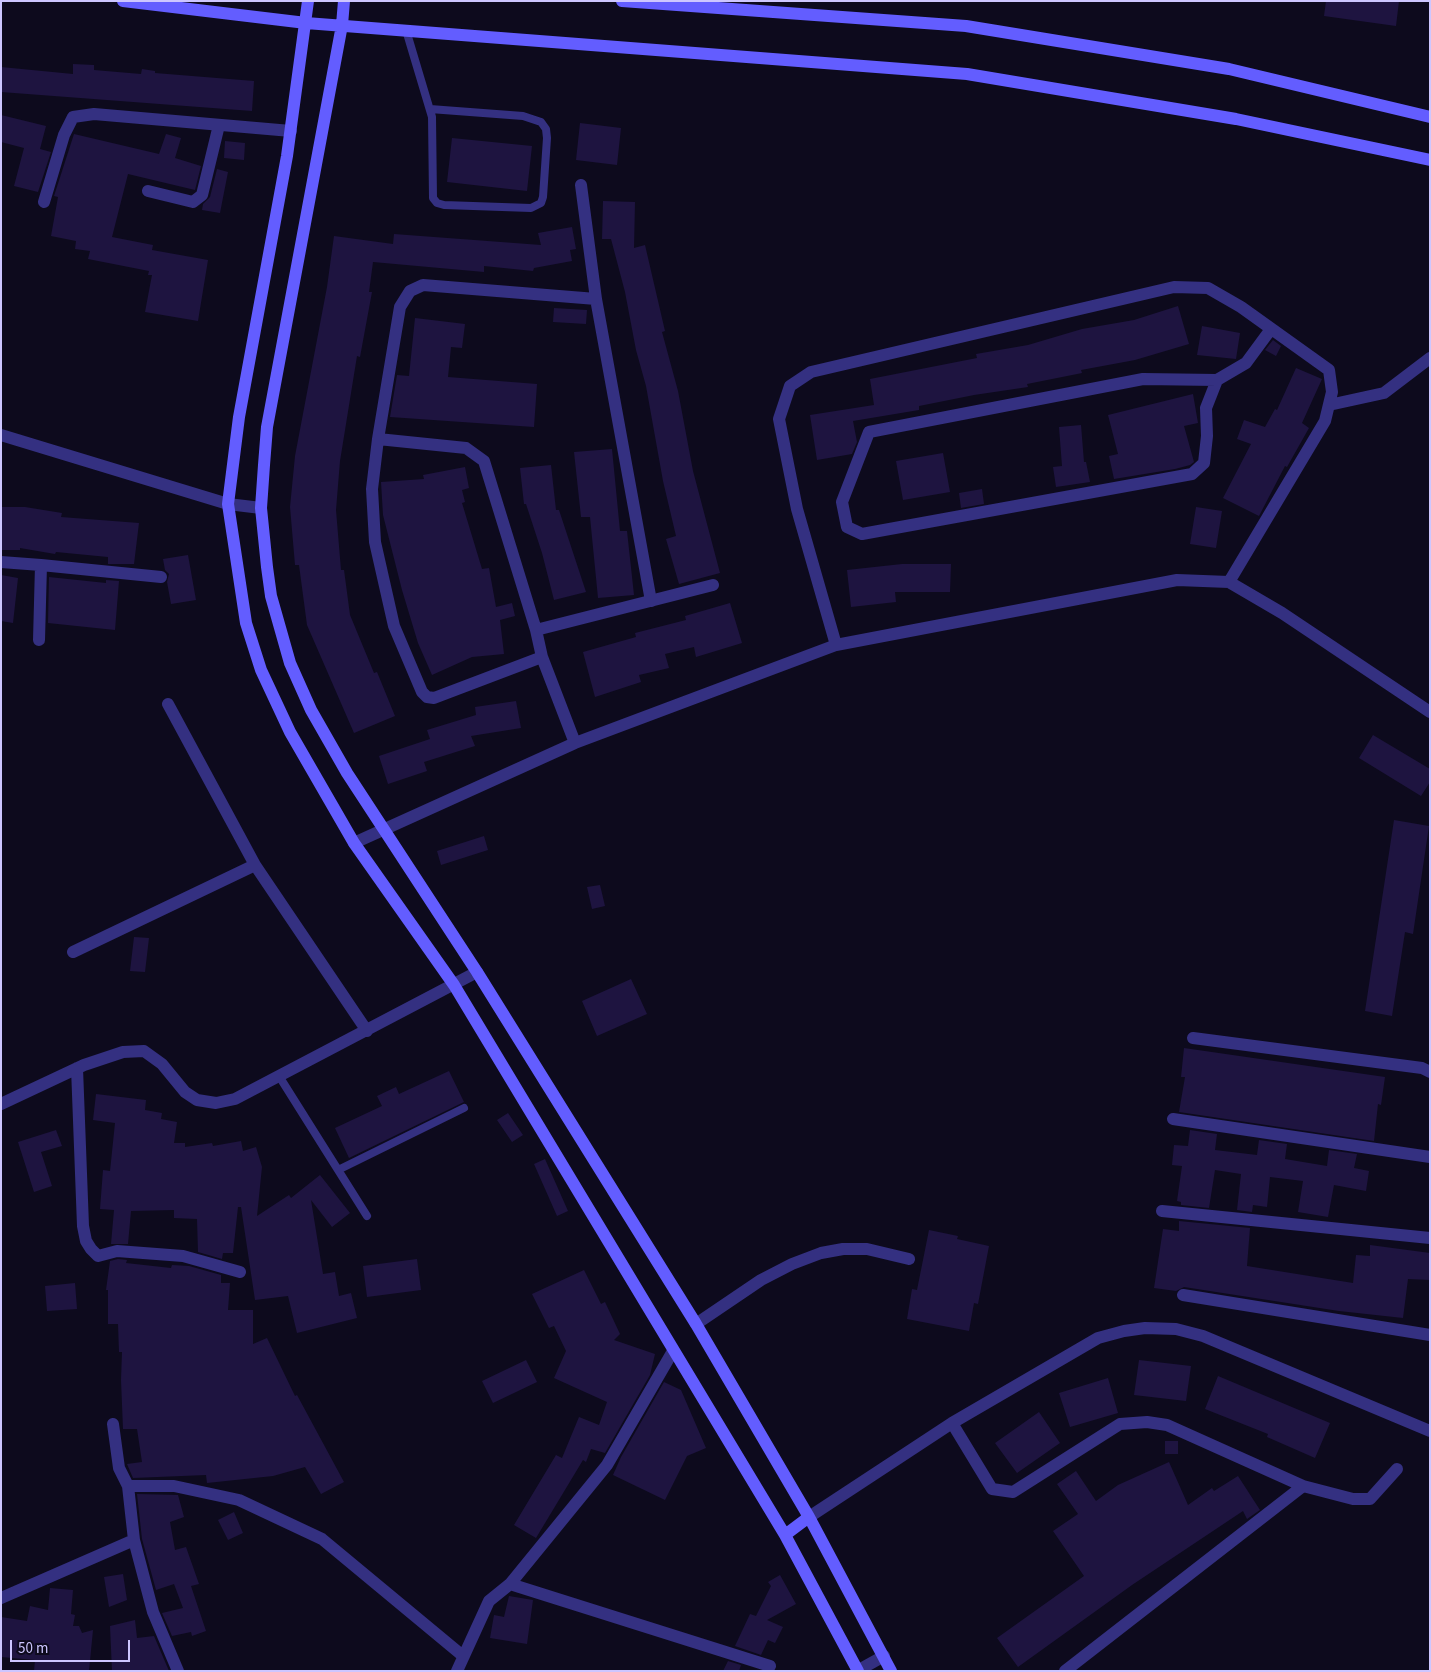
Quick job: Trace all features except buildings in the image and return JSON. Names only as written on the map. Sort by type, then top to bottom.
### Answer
[{"type":"street","points":[[123,1],[306,23],[967,74],[1236,119],[1430,160]]},
{"type":"street","points":[[308,1],[290,132],[240,418],[228,504],[246,623],[261,670],[290,732],[354,842],[454,985],[785,1535],[858,1670],[884,1656]]},
{"type":"street","points":[[344,1],[342,25],[267,427],[261,508],[271,596],[290,663],[311,710],[383,829],[477,972],[696,1324],[810,1517],[891,1671]]},
{"type":"street","points":[[622,1],[966,26],[1230,69],[1430,117]]},
{"type":"street","points":[[44,202],[64,135],[72,117],[94,114],[290,132]]},
{"type":"street","points":[[148,191],[193,202],[202,194],[219,125]]},
{"type":"street","points":[[581,185],[596,299],[651,601]]},
{"type":"street","points":[[542,657],[434,698],[427,697],[422,692],[394,626],[375,542],[372,489],[378,438],[400,307],[410,291],[423,285],[596,299]]},
{"type":"street","points":[[836,645],[797,509],[779,419],[790,386],[811,372],[1174,287],[1208,288],[1271,328],[1329,370],[1332,392],[1325,421],[1229,582]]},
{"type":"street","points":[[1216,380],[1206,408],[1208,436],[1204,463],[1192,474],[862,534],[847,527],[842,502],[869,432],[1144,379],[1216,380],[1246,363],[1271,328]]},
{"type":"street","points":[[1329,404],[1384,392],[1430,358]]},
{"type":"street","points":[[1,435],[228,504],[261,508]]},
{"type":"street","points":[[378,438],[466,448],[484,461],[536,630],[542,657],[575,743]]},
{"type":"street","points":[[1,562],[161,577]]},
{"type":"street","points":[[39,640],[41,565]]},
{"type":"street","points":[[354,842],[575,743],[836,645],[1177,580],[1229,582],[1282,613],[1430,712]]},
{"type":"street","points":[[536,630],[713,585]]},
{"type":"street","points":[[168,704],[255,865],[367,1031]]},
{"type":"street","points":[[73,952],[255,865]]},
{"type":"street","points":[[1,1104],[78,1068],[123,1052],[144,1051],[162,1064],[184,1092],[197,1100],[216,1102],[235,1100],[477,972]]},
{"type":"street","points":[[1193,1038],[1422,1068],[1430,1072]]},
{"type":"street","points":[[78,1068],[83,1226],[86,1241],[91,1249],[98,1256],[117,1251],[183,1256],[240,1272]]},
{"type":"street","points":[[1173,1119],[1430,1157]]},
{"type":"street","points":[[1162,1210],[1430,1238]]},
{"type":"street","points":[[696,1324],[761,1280],[792,1264],[821,1253],[843,1249],[867,1249],[909,1259]]},
{"type":"street","points":[[1183,1295],[1430,1335]]},
{"type":"street","points":[[785,1535],[952,1423],[1098,1338],[1124,1331],[1146,1328],[1176,1329],[1204,1336],[1430,1431]]},
{"type":"street","points":[[457,1671],[489,1601],[510,1584],[607,1465],[673,1351]]},
{"type":"street","points":[[952,1423],[992,1489],[1012,1492],[1120,1424],[1147,1422],[1167,1425],[1303,1486],[1353,1499],[1370,1499],[1397,1469]]},
{"type":"street","points":[[113,1424],[119,1468],[128,1486],[134,1540],[153,1612],[178,1671]]},
{"type":"street","points":[[128,1486],[174,1486],[239,1500],[322,1540],[464,1656]]},
{"type":"street","points":[[1065,1671],[1303,1486]]},
{"type":"street","points":[[1,1598],[134,1540]]},
{"type":"street","points":[[510,1584],[770,1666]]},
{"type":"lane","points":[[406,30],[430,109],[432,192],[437,202],[531,208],[541,203],[547,138],[546,129],[541,122],[536,118],[523,116],[430,109]]},
{"type":"lane","points":[[279,1076],[367,1216]]},
{"type":"lane","points":[[338,1170],[464,1108]]}]
